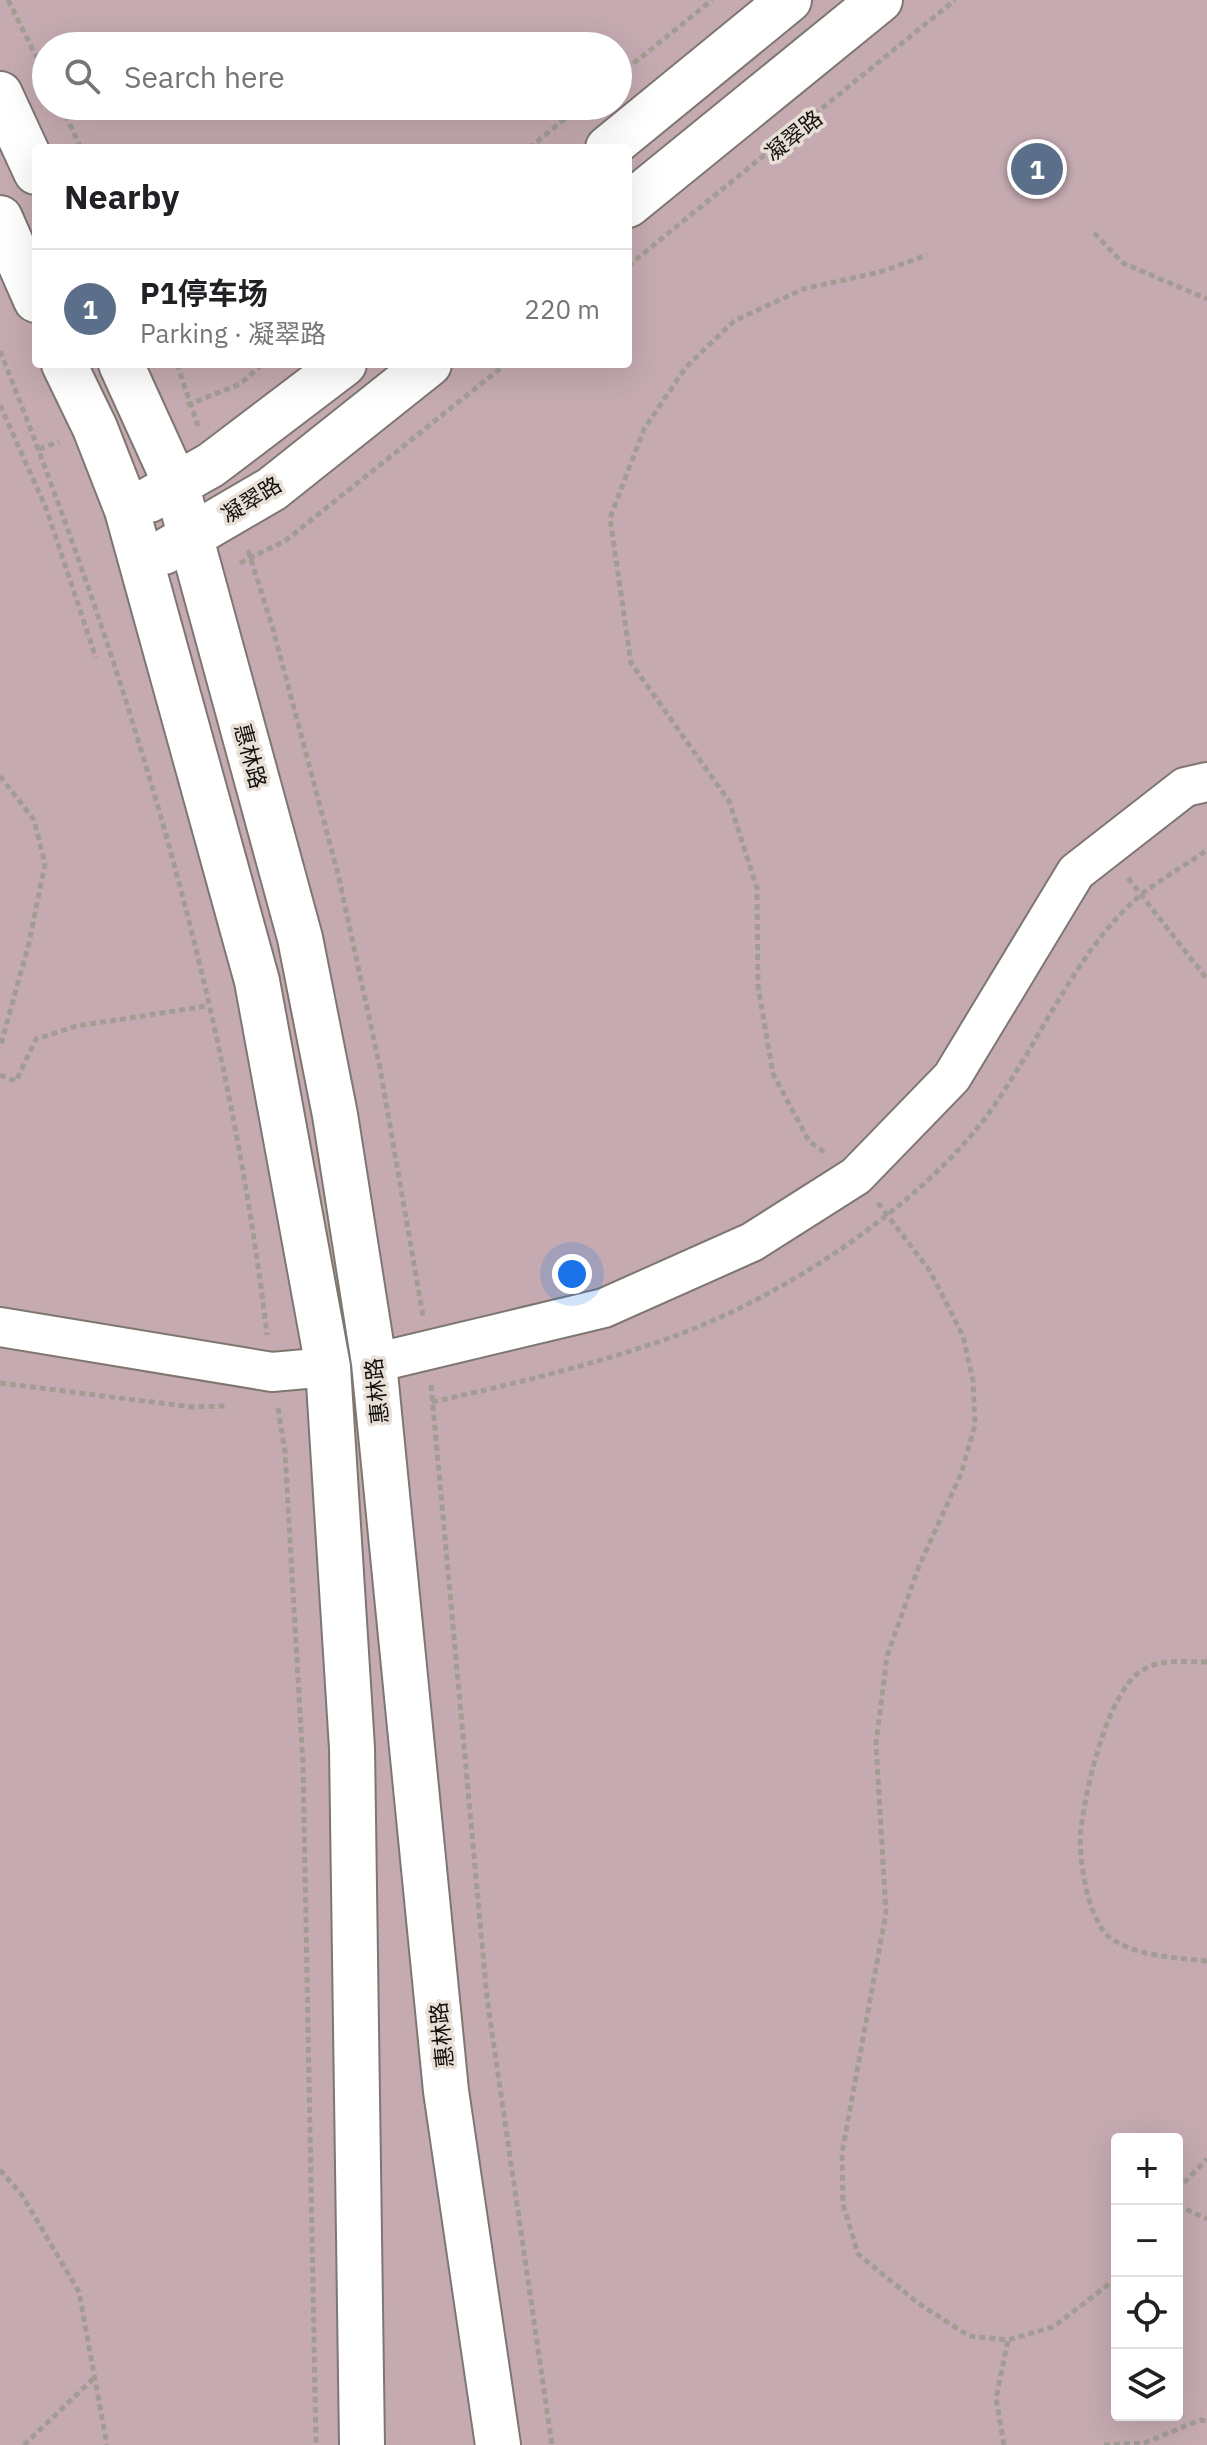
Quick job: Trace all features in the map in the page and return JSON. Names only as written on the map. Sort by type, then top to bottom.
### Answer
[{"type":"main road","points":[[613,144],[789,0]]},
{"type":"main road","points":[[632,202],[880,0]]},
{"type":"main road","points":[[0,94],[32,163]]},
{"type":"main road","points":[[0,218],[32,291]]},
{"type":"main road","name":"惠林路","points":[[66,368],[95,428],[127,510],[257,981],[328,1367],[352,1748],[362,2445]]},
{"type":"main road","name":"惠林路","points":[[123,368],[177,487],[300,938],[335,1115],[374,1363],[446,2091],[498,2445]]},
{"type":"main road","points":[[127,510],[177,487],[277,418],[339,368]]},
{"type":"main road","name":"凝翠路","points":[[141,565],[272,489],[424,368]]},
{"type":"lane","points":[[374,1363],[604,1308],[752,1242],[856,1176],[952,1077],[1076,872],[1185,787],[1207,782]]},
{"type":"lane","points":[[0,1327],[272,1372],[328,1367]]},
{"type":"path","points":[[8,0],[32,48]]},
{"type":"path","points":[[632,65],[712,0]]},
{"type":"path","name":"凝翠路","points":[[632,263],[955,0]]},
{"type":"path","points":[[68,120],[79,144]]},
{"type":"path","points":[[534,144],[564,120]]},
{"type":"path","points":[[1094,233],[1123,263],[1207,299]]},
{"type":"path","points":[[927,255],[880,272],[803,289],[734,321],[686,367],[644,429],[610,518],[631,663],[729,801],[757,888],[758,986],[773,1074],[809,1141],[856,1176],[930,1271],[963,1336],[973,1381],[975,1425],[961,1474],[919,1566],[887,1656],[876,1744],[886,1913],[842,2153],[843,2204],[858,2254],[918,2303],[969,2336],[1008,2340],[1053,2327],[1111,2283]]},
{"type":"path","points":[[0,405],[46,508],[96,658]]},
{"type":"path","points":[[0,776],[34,820],[45,864],[29,943],[0,1048]]},
{"type":"path","points":[[1107,848],[1207,979]]},
{"type":"path","points":[[0,1075],[16,1081],[36,1039],[77,1026],[207,1006]]},
{"type":"path","points":[[0,1383],[192,1407],[235,1406]]},
{"type":"path","points":[[263,1405],[277,1404]]},
{"type":"path","points":[[1207,1662],[1160,1661],[1133,1677],[1110,1716],[1081,1831],[1086,1892],[1107,1934],[1146,1954],[1207,1961]]},
{"type":"path","points":[[1183,2184],[1207,2159]]},
{"type":"path","points":[[0,2170],[22,2195],[79,2292],[107,2445]]},
{"type":"path","points":[[1183,2208],[1207,2219]]},
{"type":"path","points":[[1004,2445],[996,2398],[1008,2340]]},
{"type":"path","points":[[24,2445],[95,2376]]},
{"type":"path","points":[[1104,2445],[1144,2443],[1200,2420],[1207,2421]]},
{"type":"shaded area","points":[[0,0],[1207,0],[1207,2445],[0,2445]]},
{"type":"place","name":"P1停车场","points":[[1037,169]]}]
